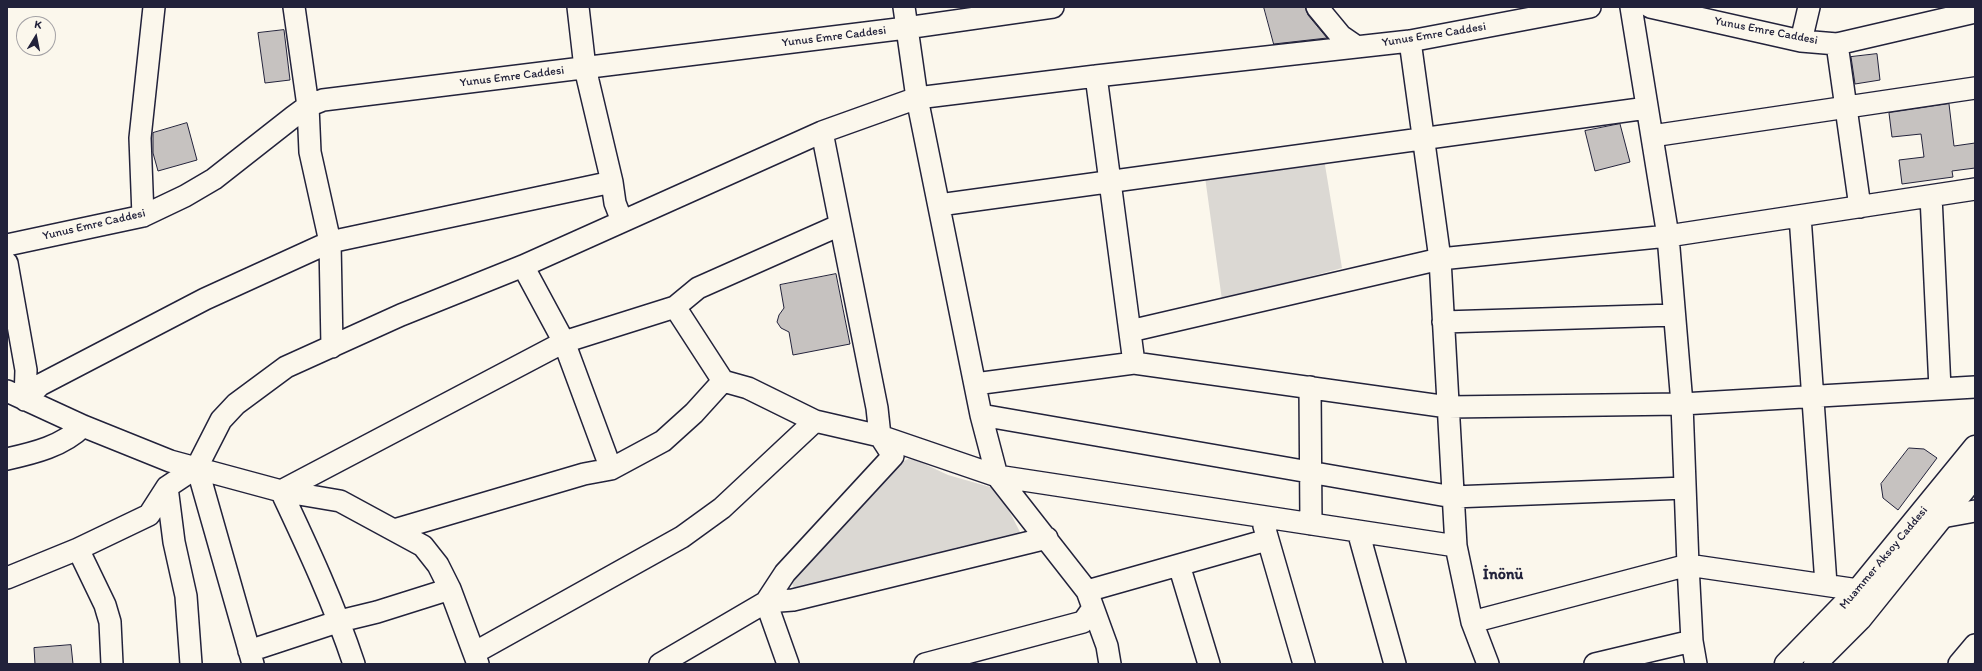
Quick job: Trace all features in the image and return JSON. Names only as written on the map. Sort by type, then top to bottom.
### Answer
[{"type":"main road","name":"Muammer Aksoy Caddesi","points":[[1786,664],[1858,590],[1975,447]]},
{"type":"main road","points":[[1815,664],[1860,619],[1975,476]]},
{"type":"street","points":[[143,216],[140,138],[154,7]]},
{"type":"street","points":[[294,7],[308,106],[310,152],[330,242],[332,346]]},
{"type":"street","points":[[578,7],[585,68],[612,182],[615,203],[622,221]]},
{"type":"street","points":[[904,7],[917,98],[981,415],[997,476],[1047,538],[1090,600],[1107,646],[1110,664]]},
{"type":"street","name":"Yunus Emre Caddesi","points":[[7,245],[143,216],[214,180],[308,106],[323,100],[342,96],[585,68],[906,28],[1053,7]]},
{"type":"street","points":[[1317,7],[1341,36],[1357,47]]},
{"type":"street","name":"Yunus Emre Caddesi","points":[[197,467],[221,420],[236,404],[286,367],[401,315],[523,266],[822,132],[917,98],[1096,76],[1410,41],[1590,7]]},
{"type":"street","points":[[1631,7],[1668,236],[1682,404],[1692,641],[1696,664]]},
{"type":"street","name":"Yunus Emre Caddesi","points":[[1650,7],[1802,41],[1837,44],[1975,12]]},
{"type":"street","points":[[1802,41],[1809,7]]},
{"type":"street","points":[[1410,41],[1440,259],[1456,546],[1472,622],[1488,664]]},
{"type":"street","points":[[1837,44],[1860,207]]},
{"type":"street","points":[[1096,76],[1134,362]]},
{"type":"street","points":[[1652,136],[1975,88]]},
{"type":"street","points":[[939,205],[1647,108]]},
{"type":"street","points":[[766,602],[785,573],[892,456],[880,436],[877,408],[822,132]]},
{"type":"street","points":[[16,395],[40,385],[205,298],[330,242],[612,182]]},
{"type":"street","points":[[1130,332],[1440,259],[1668,236],[1975,189]]},
{"type":"street","points":[[1931,196],[1940,389]]},
{"type":"street","points":[[1800,216],[1826,584]]},
{"type":"street","points":[[281,491],[564,342],[675,307],[698,288],[840,225]]},
{"type":"street","points":[[7,263],[26,370],[16,395]]},
{"type":"street","points":[[523,266],[564,342],[611,469]]},
{"type":"street","points":[[675,307],[723,381],[748,388],[815,421],[880,436],[997,476],[1456,546]]},
{"type":"street","points":[[1443,322],[1674,314]]},
{"type":"street","points":[[975,384],[1134,362],[1448,407],[1682,404],[1975,387]]},
{"type":"street","points":[[394,530],[584,474],[611,469],[663,441],[694,413],[723,381]]},
{"type":"street","points":[[1310,387],[1311,524]]},
{"type":"street","points":[[16,395],[83,426],[170,461],[197,467],[281,491],[340,501],[423,546],[438,565],[450,589],[476,659],[682,537],[722,508],[815,421]]},
{"type":"street","points":[[981,415],[1453,497],[1685,488]]},
{"type":"street","points":[[7,459],[33,453],[72,437],[83,426]]},
{"type":"street","points":[[7,578],[78,549],[149,515],[167,487],[197,467]]},
{"type":"street","points":[[197,467],[251,658],[340,621],[378,612],[450,589]]},
{"type":"street","points":[[167,487],[174,542],[186,596],[191,664]]},
{"type":"street","points":[[281,491],[319,571],[340,621],[354,664]]},
{"type":"street","points":[[1942,517],[1975,511]]},
{"type":"street","points":[[1262,516],[1267,540],[1304,664]]},
{"type":"street","points":[[1358,531],[1395,664]]},
{"type":"street","points":[[660,664],[766,602],[793,600],[1047,538]]},
{"type":"street","points":[[1090,600],[1179,565],[1267,540]]},
{"type":"street","points":[[78,549],[105,605],[110,622],[112,664]]},
{"type":"street","points":[[1179,565],[1209,664]]},
{"type":"street","points":[[1472,622],[1688,565],[1826,584],[1858,590]]},
{"type":"street","points":[[925,664],[1083,622],[1090,600]]},
{"type":"street","points":[[766,602],[788,664]]},
{"type":"street","points":[[1595,664],[1692,641]]},
{"type":"street","points":[[1959,664],[1975,645]]},
{"type":"shaded area","points":[[1324,159],[1342,268],[1222,300],[1205,177]]},
{"type":"shaded area","points":[[908,459],[916,460],[948,475],[990,487],[1002,497],[1020,532],[1016,538],[800,592],[793,586],[791,580],[900,463]]},
{"type":"building","points":[[1264,7],[1305,7],[1308,15],[1327,38],[1274,44]]},
{"type":"building","points":[[284,30],[290,80],[265,83],[258,33]]},
{"type":"building","points":[[1877,54],[1880,80],[1855,84],[1851,57]]},
{"type":"building","points":[[1949,104],[1954,146],[1975,143],[1975,168],[1952,171],[1953,177],[1902,184],[1899,160],[1924,157],[1921,134],[1892,137],[1889,113]]},
{"type":"building","points":[[187,123],[197,160],[158,171],[153,153],[153,133]]},
{"type":"building","points":[[1620,124],[1630,162],[1595,171],[1585,131]]},
{"type":"building","points":[[836,274],[850,344],[793,355],[789,332],[781,328],[777,322],[779,315],[784,308],[780,285]]},
{"type":"building","points":[[1909,448],[1924,449],[1937,458],[1898,510],[1883,498],[1881,484]]},
{"type":"building","points":[[71,645],[73,664],[35,664],[34,648]]},
{"type":"district","name":"İnönü","points":[[1503,575]]}]
